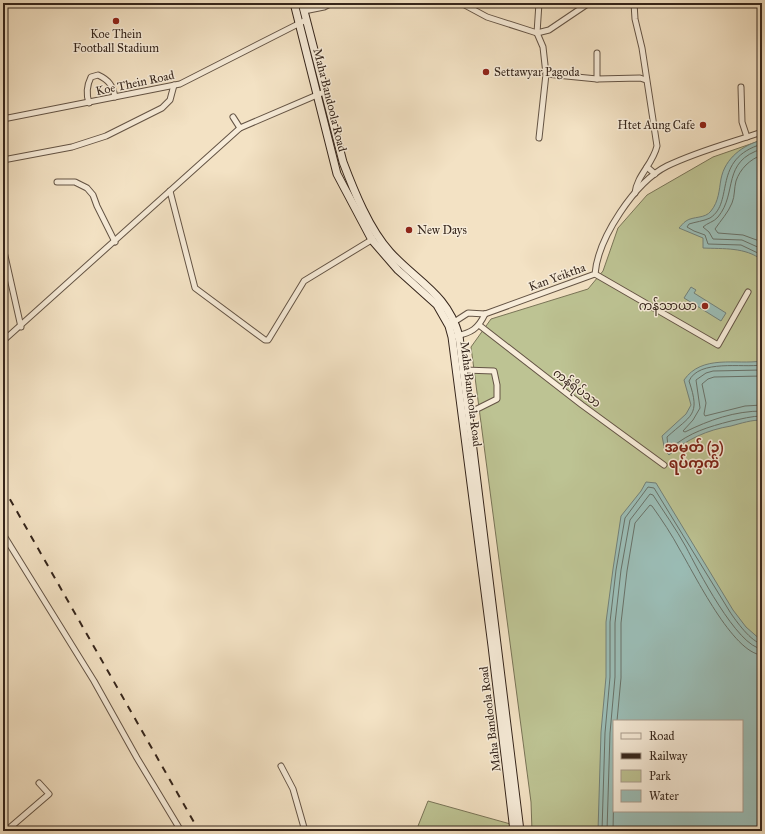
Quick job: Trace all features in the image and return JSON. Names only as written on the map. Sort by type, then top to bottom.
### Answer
[{"type":"main road","name":"Maha Bandoola Road","points":[[294,3],[302,21],[324,92],[343,162],[375,238]]},
{"type":"main road","name":"Maha Bandoola Road","points":[[302,3],[304,12],[302,21],[317,95],[337,174],[375,238],[443,302],[456,336],[464,370],[520,831]]},
{"type":"main road","name":"Maha Bandoola Road","points":[[456,336],[514,831]]},
{"type":"street","points":[[304,12],[324,7],[332,3]]},
{"type":"street","points":[[461,3],[487,17],[537,33],[549,30],[589,3]]},
{"type":"street","points":[[539,3],[537,33],[543,47],[546,74],[539,138]]},
{"type":"street","points":[[634,3],[635,19],[642,48],[657,146],[647,167],[637,182],[635,193]]},
{"type":"street","name":"Koe Thein Road","points":[[3,119],[180,84],[302,21]]},
{"type":"street","points":[[597,53],[597,79]]},
{"type":"street","points":[[546,74],[597,79],[640,78],[646,80]]},
{"type":"street","points":[[89,103],[87,96],[88,82],[91,77],[98,75],[106,78],[111,84],[115,97]]},
{"type":"street","points":[[3,160],[72,146],[106,136],[162,108],[170,100],[174,85]]},
{"type":"street","points":[[742,87],[742,122],[747,137]]},
{"type":"street","points":[[3,341],[21,327],[116,242],[240,128],[324,92]]},
{"type":"street","points":[[233,117],[240,128]]},
{"type":"street","name":"Kan Yeiktha","points":[[452,323],[468,313],[485,314],[596,274],[596,262],[617,215],[635,193],[655,174],[666,166],[698,152],[762,132]]},
{"type":"street","points":[[647,167],[655,174]]},
{"type":"street","points":[[57,182],[74,182],[87,188],[93,195],[97,206],[116,242]]},
{"type":"street","points":[[170,191],[195,288],[265,340],[268,340],[270,337],[304,281],[375,238]]},
{"type":"street","points":[[3,247],[21,327]]},
{"type":"street","points":[[596,274],[718,345],[748,292]]},
{"type":"street","points":[[456,336],[472,332],[479,325],[485,314]]},
{"type":"street","name":"ကန်ရိပ်သာ","points":[[479,325],[582,405],[664,465]]},
{"type":"street","points":[[464,370],[494,371],[497,385],[497,399],[469,413]]},
{"type":"street","points":[[3,534],[94,681],[137,758],[181,831]]},
{"type":"street","points":[[281,766],[293,789],[305,831]]},
{"type":"street","points":[[6,831],[49,794],[39,783]]},
{"type":"green space","points":[[762,140],[762,831],[532,831],[531,802],[471,347],[491,319],[588,289],[603,271],[618,228],[647,195],[713,157]]},
{"type":"green space","points":[[428,801],[514,825],[514,831],[416,831]]},
{"type":"water","points":[[762,140],[762,260],[749,253],[741,251],[703,248],[703,238],[679,228],[689,219],[706,215],[711,211],[717,199],[721,179],[726,165],[742,149]]},
{"type":"water","name":"ကန်သာယာ","points":[[691,287],[696,290],[694,293],[726,313],[721,321],[684,298]]},
{"type":"water","points":[[762,361],[762,420],[746,422],[714,430],[690,440],[669,455],[665,451],[662,436],[686,414],[691,405],[684,380],[691,372],[700,367],[720,362]]},
{"type":"water","points":[[646,482],[656,483],[733,610],[746,627],[762,641],[762,831],[598,831],[601,732],[606,677],[606,622],[621,516],[641,491]]},
{"type":"railway","points":[[3,487],[199,831]]},
{"type":"place","name":"Koe Thein Football Stadium","points":[[116,21]]},
{"type":"place","name":"Settawyar Pagoda","points":[[486,72]]},
{"type":"place","name":"Htet Aung Cafe","points":[[703,125]]},
{"type":"place","name":"New Days","points":[[409,230]]},
{"type":"place","name":"ကန်သာယာ","points":[[705,306]]},
{"type":"district","name":"အမှတ် (၃) ရပ်ကွက်","points":[[694,456]]}]
